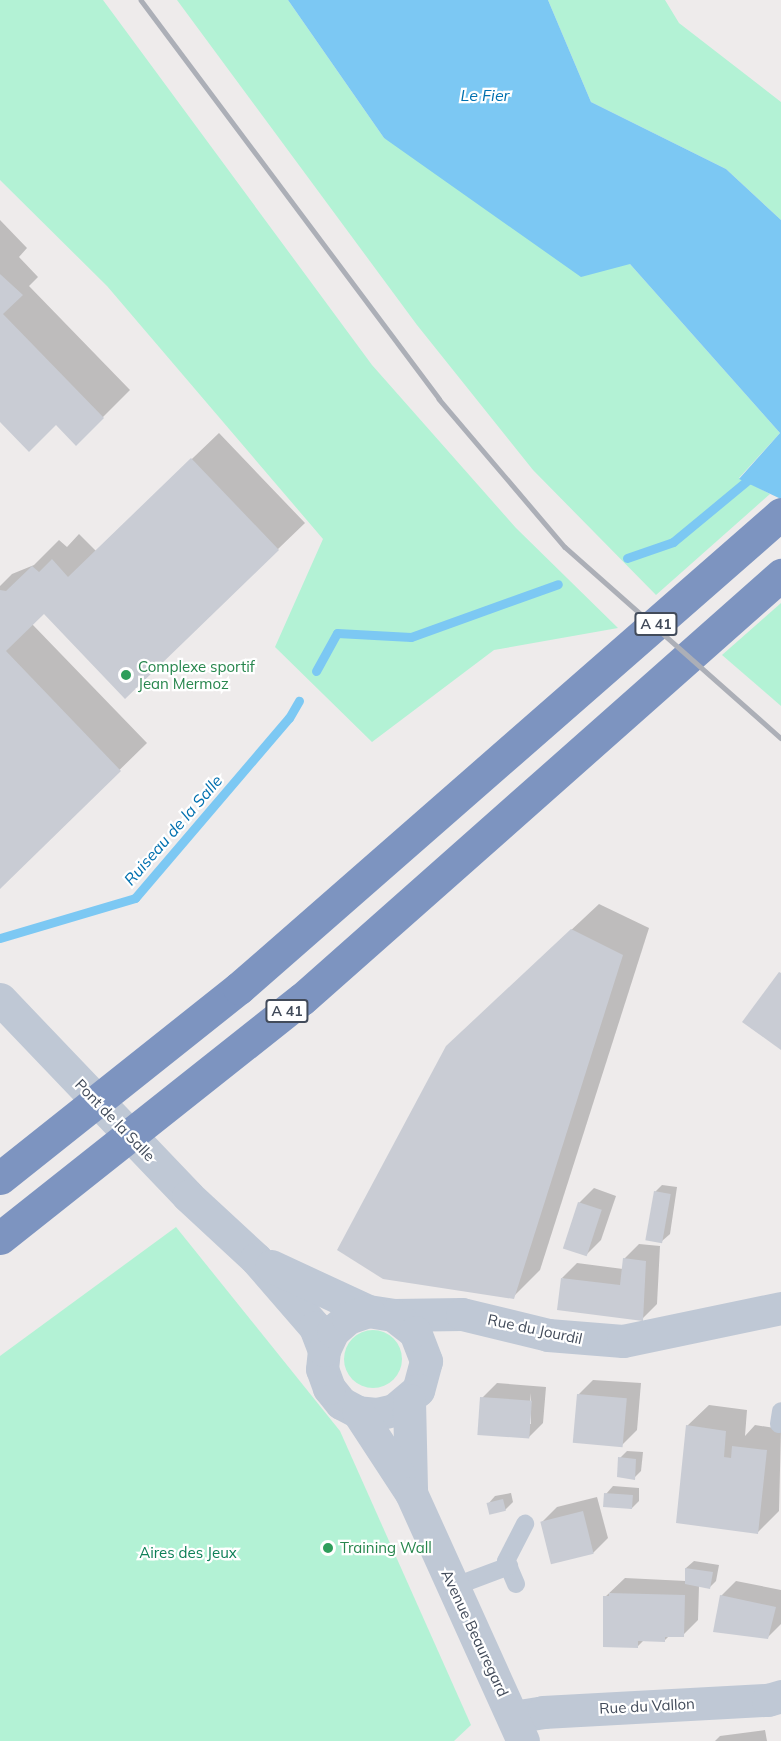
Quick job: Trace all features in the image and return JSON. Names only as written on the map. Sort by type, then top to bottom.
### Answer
[{"type":"highway","name":"A 41","points":[[0,1178],[239,988],[781,514]]},
{"type":"highway","name":"A 41","points":[[0,1238],[302,999],[781,575]]},
{"type":"street","name":"Pont de la Salle","points":[[6,1011],[42,1043],[188,1196]]},
{"type":"street","name":"Rue du Jourdil","points":[[188,1196],[256,1259],[315,1327],[324,1350]]},
{"type":"street","name":"Rue du Jourdil","points":[[256,1259],[380,1313],[462,1314],[548,1335],[623,1341],[781,1308]]},
{"type":"street","points":[[380,1313],[415,1332],[426,1361],[423,1377],[409,1400],[394,1410],[376,1414],[358,1412],[341,1402],[329,1388],[322,1369],[324,1350],[333,1331],[348,1318],[380,1313]]},
{"type":"street","name":"Avenue Beauregard","points":[[409,1400],[411,1493]]},
{"type":"street","name":"Avenue Beauregard","points":[[358,1412],[411,1493],[518,1729]]},
{"type":"street","name":"Rue du Vallon","points":[[518,1729],[543,1712],[768,1700],[781,1696]]},
{"type":"lane","points":[[516,1584],[506,1561],[525,1524]]},
{"type":"lane","points":[[453,1587],[509,1566]]},
{"type":"green space","points":[[0,0],[103,0],[372,365],[516,528],[618,628],[494,650],[372,742],[275,647],[323,539],[107,286],[0,180]]},
{"type":"green space","points":[[177,0],[288,0],[384,138],[630,264],[780,433],[739,478],[770,494],[656,595],[533,470],[417,325]]},
{"type":"green space","points":[[548,0],[665,0],[679,23],[781,102],[781,220],[726,169],[591,102]]},
{"type":"green space","points":[[781,603],[781,706],[722,655]]},
{"type":"green space","name":"Aires des Jeux","points":[[176,1227],[340,1431],[471,1725],[454,1741],[0,1741],[0,1356]]},
{"type":"green space","points":[[367,1330],[379,1330],[394,1338],[402,1353],[402,1365],[394,1380],[379,1388],[367,1388],[352,1380],[344,1365],[344,1353],[352,1338]]},
{"type":"water","name":"Le Fier","points":[[288,0],[548,0],[591,102],[726,169],[781,220],[781,499],[739,479],[780,433],[630,264],[581,277],[384,138]]},
{"type":"building","points":[[0,274],[23,295],[3,314],[104,418],[76,446],[56,425],[29,452],[0,422]]},
{"type":"building","name":"Complexe sportif Jean Mermoz","points":[[191,458],[279,550],[125,699],[44,614],[6,651],[121,771],[0,889],[0,590],[6,591],[32,566],[39,572],[52,559],[68,577]]},
{"type":"building","points":[[571,929],[623,955],[514,1299],[383,1279],[337,1250],[446,1046]]},
{"type":"building","points":[[779,972],[781,973],[781,1050],[742,1022]]},
{"type":"building","points":[[654,1191],[671,1194],[662,1243],[645,1240]]},
{"type":"building","points":[[578,1202],[602,1210],[587,1256],[563,1249]]},
{"type":"building","points":[[623,1258],[646,1261],[643,1321],[557,1310],[561,1278],[620,1285]]},
{"type":"building","points":[[577,1394],[627,1398],[623,1447],[573,1443]]},
{"type":"building","points":[[480,1397],[532,1401],[529,1439],[477,1435]]},
{"type":"building","points":[[686,1425],[726,1431],[724,1457],[731,1458],[732,1446],[767,1450],[758,1534],[676,1523]]},
{"type":"building","points":[[618,1457],[636,1459],[635,1480],[617,1477]]},
{"type":"building","points":[[604,1493],[633,1495],[632,1509],[603,1507]]},
{"type":"building","points":[[503,1499],[506,1511],[489,1515],[487,1503]]},
{"type":"building","points":[[583,1511],[594,1554],[551,1564],[540,1522]]},
{"type":"building","points":[[685,1568],[713,1572],[710,1589],[685,1584]]},
{"type":"building","points":[[609,1593],[685,1595],[684,1637],[665,1637],[665,1642],[638,1641],[638,1648],[603,1647],[603,1596],[609,1596]]},
{"type":"building","points":[[720,1595],[776,1607],[768,1639],[713,1632]]},
{"type":"waterway","name":"Ruiseau de la Salle","points":[[627,558],[673,542],[754,475]]},
{"type":"waterway","name":"Ruiseau de la Salle","points":[[316,671],[337,633],[411,637],[558,584]]},
{"type":"waterway","name":"Ruiseau de la Salle","points":[[0,938],[135,898],[289,718],[299,701]]},
{"type":"railway","points":[[141,0],[439,399],[565,547],[781,738]]},
{"type":"place","name":"Complexe sportif Jean Mermoz","points":[[126,675]]},
{"type":"place","name":"Training Wall","points":[[328,1548]]}]
